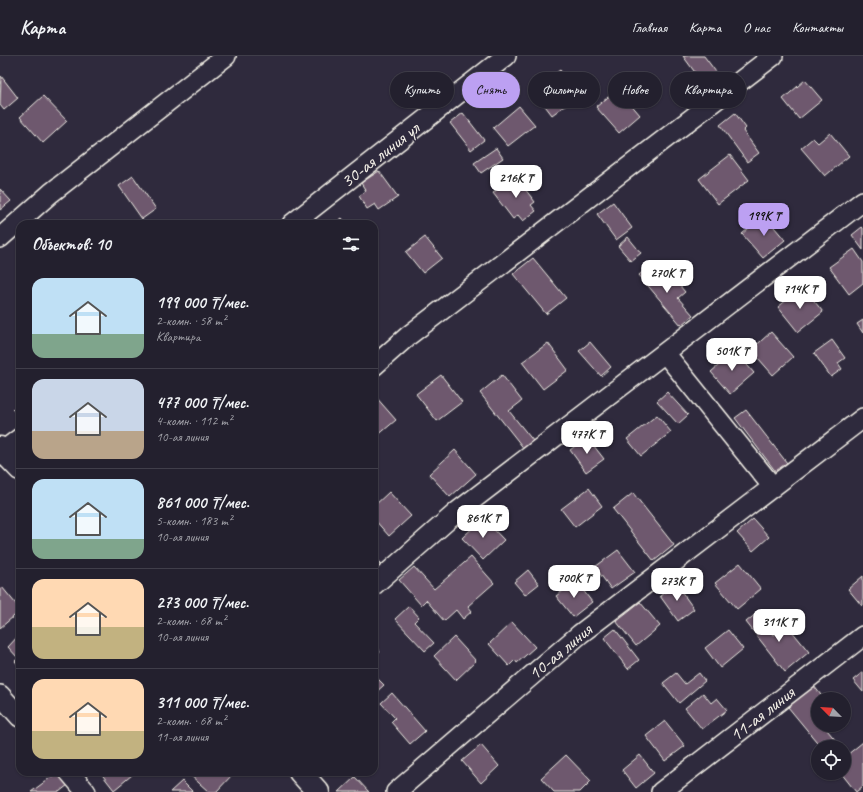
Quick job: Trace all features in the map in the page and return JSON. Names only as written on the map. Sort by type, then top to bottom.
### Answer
[{"type":"street","points":[[20,220],[51,193],[226,56]]},
{"type":"street","name":"30-ая линия ул","points":[[297,220],[506,56]]},
{"type":"street","points":[[378,363],[415,332],[773,56]]},
{"type":"street","points":[[378,581],[458,511],[863,201]]},
{"type":"street","points":[[0,238],[16,224]]},
{"type":"street","points":[[665,353],[773,487]]},
{"type":"street","name":"10-ая линия","points":[[396,792],[580,634],[863,418]]},
{"type":"street","points":[[16,441],[2,450],[16,465]]},
{"type":"street","name":"11-ая линия","points":[[661,792],[863,636]]},
{"type":"street","points":[[0,695],[16,713]]},
{"type":"street","points":[[72,776],[86,792]]},
{"type":"street","points":[[304,776],[318,792]]},
{"type":"building","points":[[683,56],[704,56],[716,72],[695,72]]},
{"type":"building","points":[[1,76],[18,98],[4,110],[0,105]]},
{"type":"building","points":[[805,80],[822,100],[799,119],[783,99]]},
{"type":"building","points":[[43,96],[67,121],[43,143],[20,117]]},
{"type":"building","points":[[608,97],[608,108],[634,108],[640,115],[619,133],[597,108],[600,108],[600,104]]},
{"type":"building","points":[[520,107],[535,125],[508,146],[493,128],[517,108]]},
{"type":"building","points":[[547,108],[561,108],[552,115]]},
{"type":"building","points":[[463,113],[484,140],[471,150],[450,123]]},
{"type":"building","points":[[735,113],[746,128],[743,131],[759,153],[747,162],[720,125]]},
{"type":"building","points":[[830,133],[849,156],[825,176],[801,148],[813,138],[818,143]]},
{"type":"building","points":[[496,148],[503,158],[481,173],[474,163]]},
{"type":"building","points":[[730,155],[749,180],[718,204],[699,179]]},
{"type":"building","points":[[379,171],[398,197],[379,210],[375,204],[367,209],[359,196],[366,191],[361,183]]},
{"type":"building","points":[[133,176],[156,209],[142,219],[119,186]]},
{"type":"building","points":[[515,176],[535,202],[531,205],[536,211],[523,221],[518,215],[513,219],[493,193]]},
{"type":"building","points":[[0,189],[11,201],[0,210]]},
{"type":"building","points":[[613,202],[632,228],[616,240],[597,214]]},
{"type":"building","points":[[764,215],[785,240],[763,258],[742,234]]},
{"type":"building","points":[[862,227],[863,228],[863,250],[852,235]]},
{"type":"building","points":[[425,237],[442,258],[423,273],[406,252]]},
{"type":"building","points":[[628,237],[641,253],[631,261],[618,246]]},
{"type":"building","points":[[854,249],[863,262],[863,283],[849,294],[829,267]]},
{"type":"building","points":[[533,258],[566,298],[546,314],[513,274]]},
{"type":"building","points":[[651,265],[668,285],[674,279],[685,292],[678,298],[693,315],[681,325],[639,275]]},
{"type":"building","points":[[803,287],[823,312],[798,332],[778,307]]},
{"type":"building","points":[[863,320],[863,333],[857,324]]},
{"type":"building","points":[[771,332],[793,357],[773,375],[751,350]]},
{"type":"building","points":[[832,340],[845,358],[838,363],[842,369],[831,377],[814,353]]},
{"type":"building","points":[[590,342],[611,367],[601,376],[579,351]]},
{"type":"building","points":[[548,343],[568,370],[543,389],[522,362]]},
{"type":"building","points":[[735,351],[754,373],[730,394],[711,372]]},
{"type":"building","points":[[441,375],[462,402],[437,421],[416,394]]},
{"type":"building","points":[[502,375],[522,401],[509,411],[534,442],[525,450],[480,393]]},
{"type":"building","points":[[667,392],[688,415],[678,424],[657,401]]},
{"type":"building","points":[[378,399],[396,420],[378,435]]},
{"type":"building","points":[[16,405],[16,413],[12,409]]},
{"type":"building","points":[[746,410],[787,463],[776,472],[735,418]]},
{"type":"building","points":[[657,415],[671,432],[641,456],[627,439]]},
{"type":"building","points":[[587,437],[604,459],[586,472],[570,450]]},
{"type":"building","points":[[455,450],[476,474],[450,497],[429,474]]},
{"type":"building","points":[[589,488],[602,506],[575,527],[561,509]]},
{"type":"building","points":[[389,492],[411,516],[389,536],[378,524],[378,502]]},
{"type":"building","points":[[633,493],[674,545],[654,561],[613,509]]},
{"type":"building","points":[[483,518],[504,540],[483,560],[462,538]]},
{"type":"building","points":[[753,519],[769,537],[753,551],[737,533]]},
{"type":"building","points":[[618,550],[635,572],[611,589],[595,567]]},
{"type":"building","points":[[471,557],[494,583],[468,606],[472,611],[463,619],[456,610],[444,621],[426,600],[421,605],[399,580],[414,567],[434,589]]},
{"type":"building","points":[[740,563],[761,589],[737,609],[715,583]]},
{"type":"building","points":[[528,570],[539,584],[525,595],[514,582]]},
{"type":"building","points":[[863,576],[863,605],[862,606],[848,589]]},
{"type":"building","points":[[576,581],[592,602],[573,617],[556,596]]},
{"type":"building","points":[[676,584],[694,609],[678,621],[660,596]]},
{"type":"building","points":[[2,587],[16,604],[16,614],[0,628],[0,589]]},
{"type":"building","points":[[640,602],[660,626],[636,646],[616,621]]},
{"type":"building","points":[[409,606],[419,617],[414,622],[434,643],[425,651],[395,619]]},
{"type":"building","points":[[757,613],[774,635],[787,625],[809,652],[785,672],[746,622]]},
{"type":"building","points":[[512,622],[535,647],[517,663],[515,660],[509,666],[489,644]]},
{"type":"building","points":[[615,629],[639,660],[628,669],[604,638]]},
{"type":"building","points":[[728,630],[743,649],[720,668],[705,648]]},
{"type":"building","points":[[454,637],[476,661],[456,680],[434,656]]},
{"type":"building","points":[[16,638],[16,656],[8,647]]},
{"type":"building","points":[[863,672],[863,692],[853,680]]},
{"type":"building","points":[[676,673],[685,684],[699,673],[705,681],[679,703],[663,683]]},
{"type":"building","points":[[378,679],[384,685],[378,690]]},
{"type":"building","points":[[814,686],[819,692],[811,692],[811,732],[829,732],[835,740],[815,740],[788,707]]},
{"type":"building","points":[[392,693],[425,731],[410,744],[391,722],[395,718],[381,703]]},
{"type":"building","points":[[703,693],[711,703],[717,698],[727,710],[702,729],[685,708]]},
{"type":"building","points":[[665,721],[685,746],[665,761],[646,736]]},
{"type":"building","points":[[863,742],[863,786],[856,792],[847,780],[851,780],[851,752]]},
{"type":"building","points":[[481,745],[499,766],[481,783],[462,761]]},
{"type":"building","points":[[566,755],[591,781],[580,792],[554,792],[541,778]]},
{"type":"building","points":[[640,755],[654,773],[636,788],[622,770]]},
{"type":"building","points":[[53,776],[61,776],[68,785],[59,792],[31,792]]},
{"type":"building","points":[[103,776],[131,776],[114,790]]},
{"type":"building","points":[[191,776],[231,776],[216,792],[209,792]]},
{"type":"building","points":[[355,777],[369,792],[339,792]]},
{"type":"building","points":[[182,781],[193,792],[170,792]]}]
